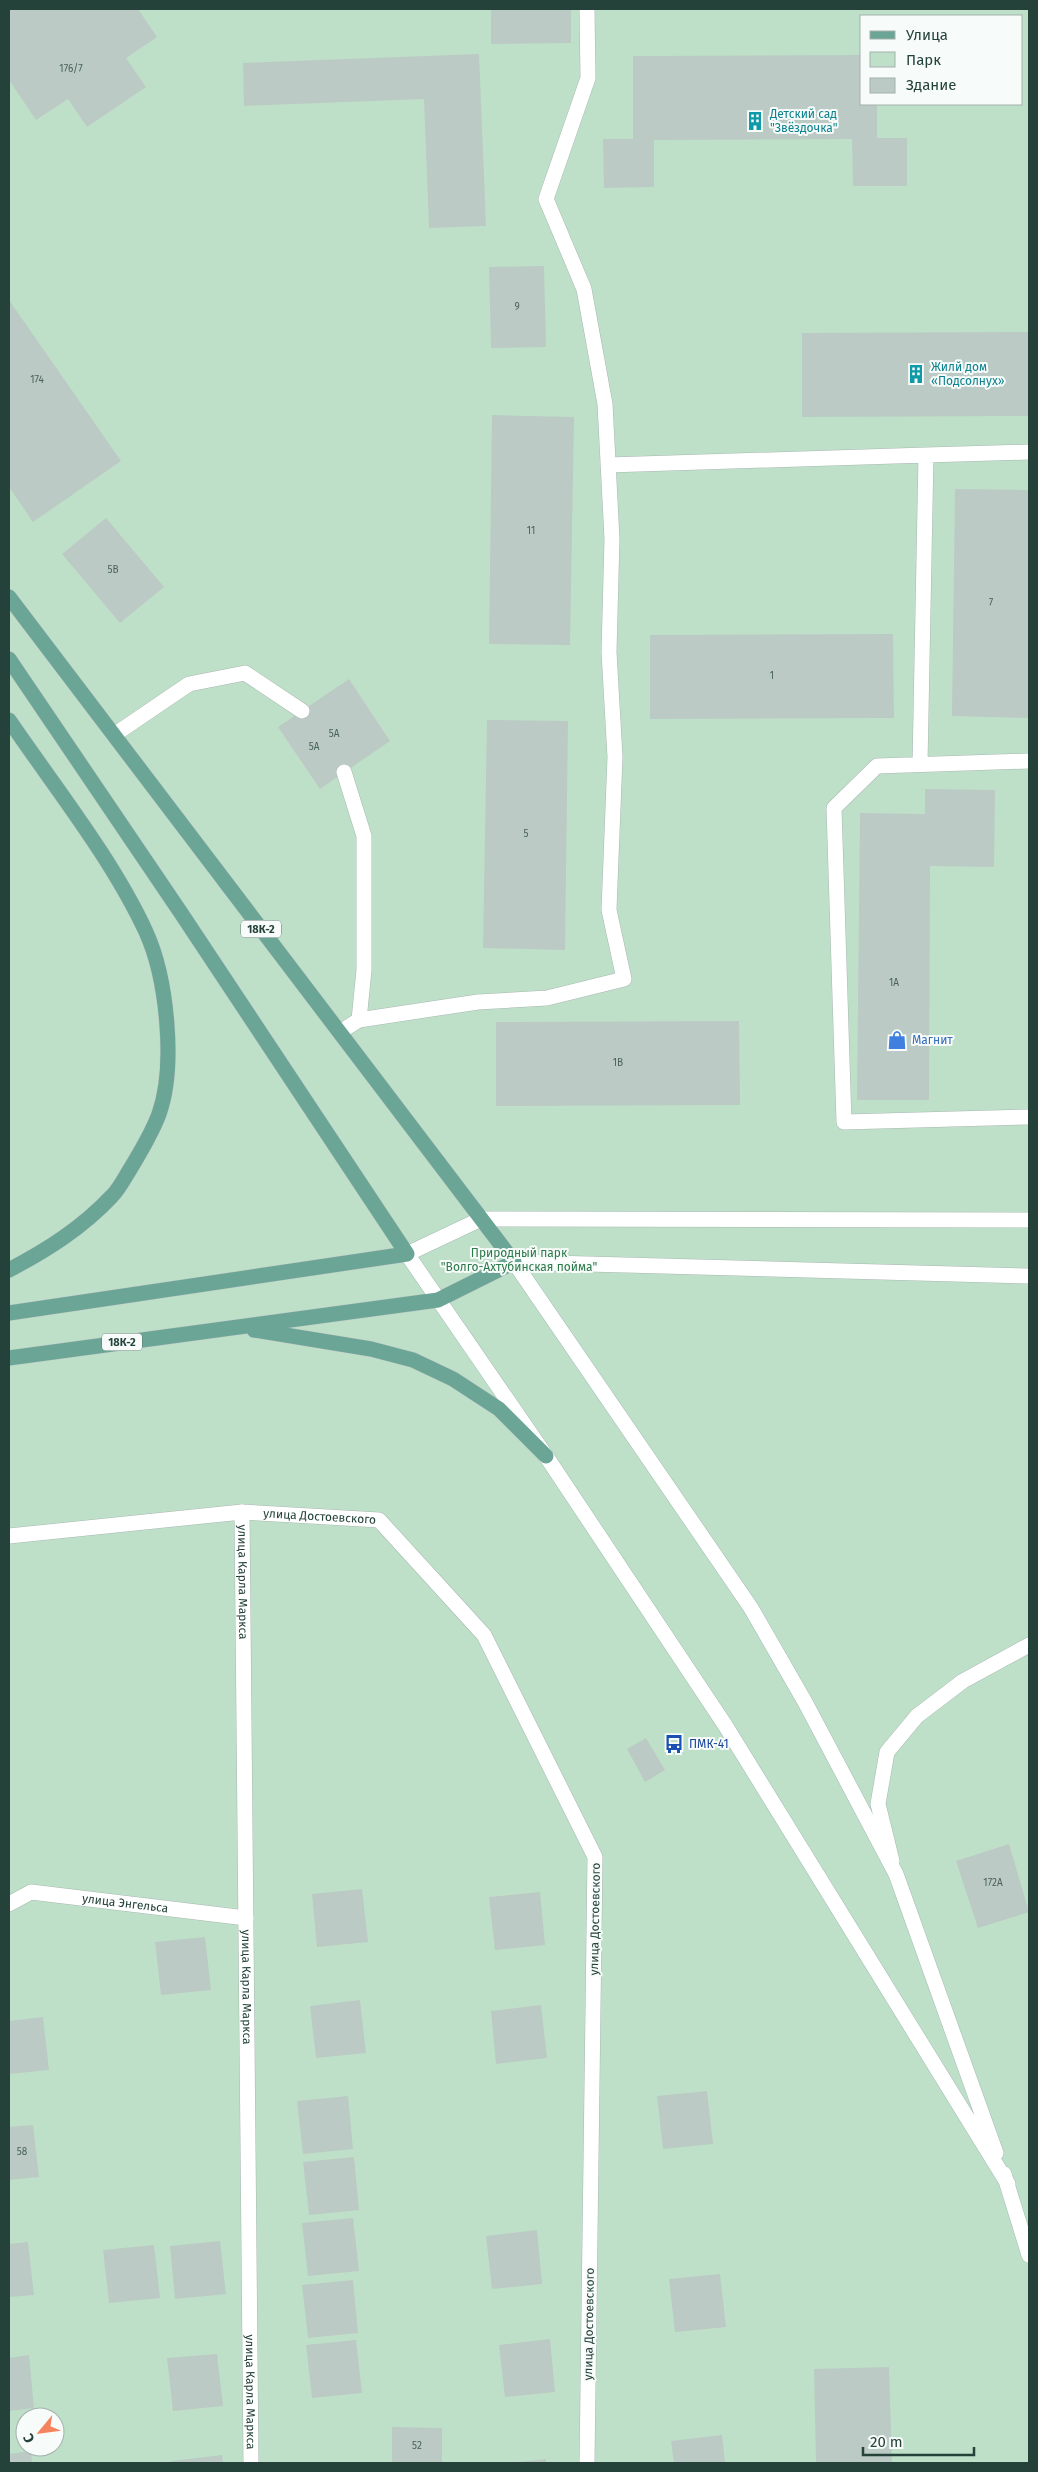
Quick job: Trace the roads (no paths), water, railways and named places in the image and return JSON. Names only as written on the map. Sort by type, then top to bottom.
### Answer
[{"type":"main road","name":"18К-2","points":[[9,597],[514,1262],[438,1300],[9,1358]]},
{"type":"main road","points":[[9,659],[181,912],[407,1254],[9,1313]]},
{"type":"main road","points":[[9,720],[108,864],[146,933],[160,978],[167,1026],[167,1069],[159,1113],[139,1156],[114,1194],[84,1223],[50,1248],[9,1270]]},
{"type":"main road","points":[[235,1327],[361,1347],[413,1360],[452,1379],[499,1409],[546,1456]]},
{"type":"street","points":[[340,1032],[359,1020],[478,1002],[547,998],[624,979],[609,910],[615,757],[610,652],[612,539],[605,404],[584,288],[546,199],[588,78],[587,9]]},
{"type":"street","points":[[608,465],[1029,452]]},
{"type":"street","points":[[920,764],[926,455]]},
{"type":"street","points":[[114,735],[189,684],[245,673],[302,711]]},
{"type":"street","points":[[1029,761],[877,766],[834,808],[844,1122],[1029,1118]]},
{"type":"street","points":[[344,772],[364,836],[364,970],[359,1020]]},
{"type":"street","points":[[1008,2184],[725,1725],[546,1456],[407,1254],[481,1218],[1029,1220]]},
{"type":"street","points":[[514,1262],[1029,1276]]},
{"type":"street","points":[[514,1262],[751,1608],[804,1702],[896,1874]]},
{"type":"street","name":"улица Достоевского","points":[[9,1536],[242,1512],[379,1520],[484,1635],[595,1856],[587,2463]]},
{"type":"street","name":"улица Карла Маркса","points":[[242,1512],[252,2463]]},
{"type":"street","points":[[1029,1645],[963,1681],[917,1716],[887,1752],[878,1804],[896,1874],[1008,2184],[1029,2255]]},
{"type":"street","name":"улица Энгельса","points":[[9,1904],[31,1892],[246,1918]]},
{"type":"place","name":"Детский сад \"Звёздочка\"","points":[[755,121]]},
{"type":"place","name":"Жилй дом «Подсолнух»","points":[[916,374]]},
{"type":"place","name":"Магнит","points":[[897,1040]]},
{"type":"place","name":"ПМК-41","points":[[674,1744]]},
{"type":"park label","name":"Природный парк \"Волго-Ахтубинская пойма\"","points":[[519,1260]]}]
